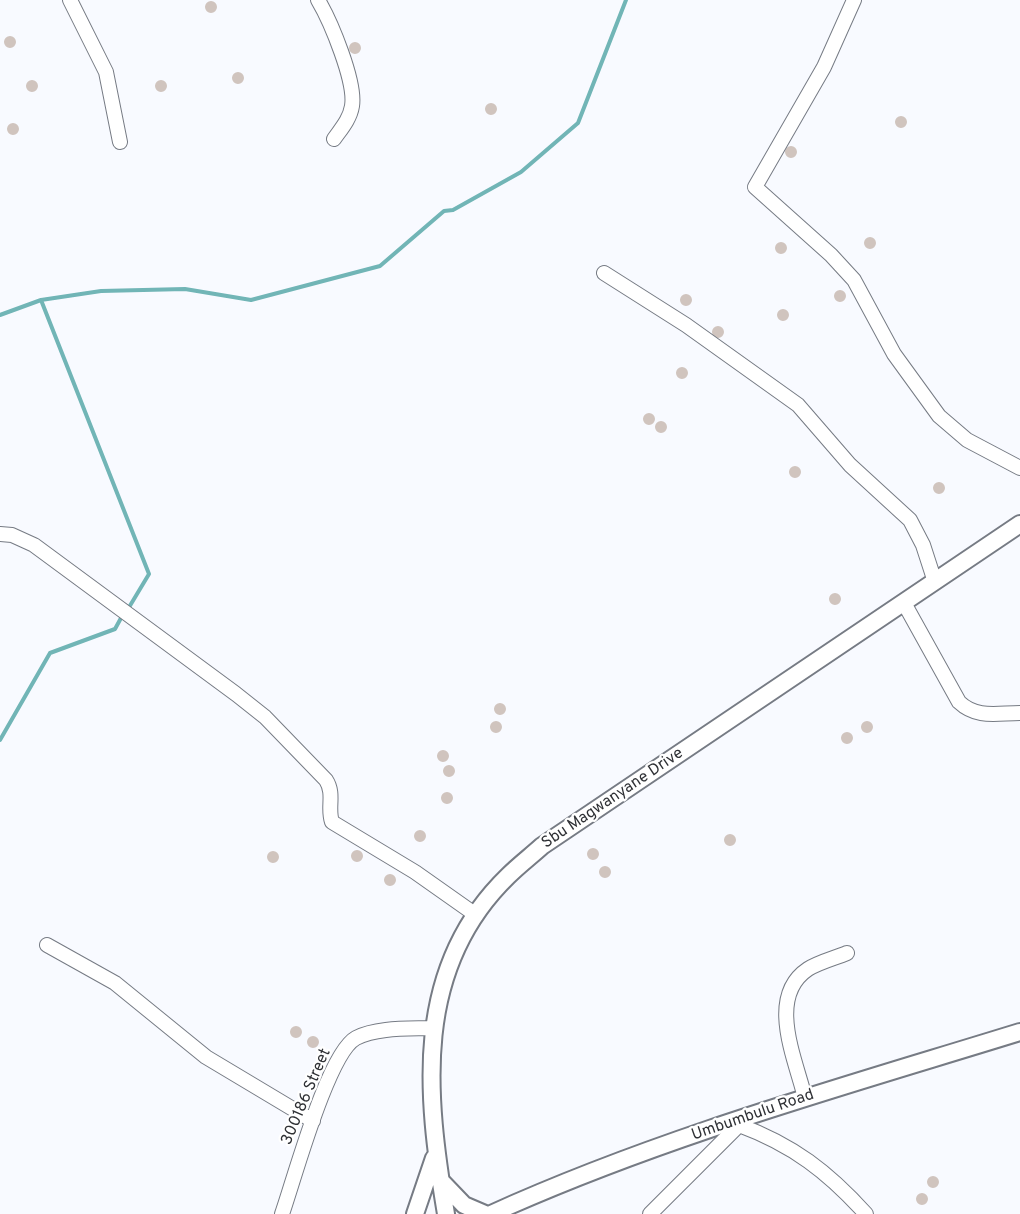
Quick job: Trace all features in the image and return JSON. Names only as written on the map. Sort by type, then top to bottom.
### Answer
[{"type":"main road","name":"Sbu Magwanyane Drive","points":[[446,1214],[430,1099],[433,1028],[440,990],[448,969],[476,915],[507,877],[542,846],[1020,524]]},
{"type":"main road","name":"Umbumbulu Road","points":[[491,1214],[556,1184],[744,1121],[805,1098],[1020,1032]]},
{"type":"main road","points":[[415,1214],[436,1153]]},
{"type":"main road","points":[[440,1180],[464,1205],[485,1214]]},
{"type":"street","points":[[70,0],[106,72],[120,142]]},
{"type":"street","points":[[318,0],[345,67],[352,97],[347,120],[334,139]]},
{"type":"street","points":[[855,0],[824,67],[755,187],[831,255],[854,280],[894,354],[939,416],[967,440],[1020,468]]},
{"type":"street","points":[[604,273],[686,325],[798,405],[850,465],[910,520],[924,545],[935,582]]},
{"type":"street","points":[[0,534],[12,535],[34,545],[266,717],[326,780],[332,792],[330,813],[332,822],[415,872],[476,915]]},
{"type":"street","points":[[904,603],[958,702],[971,712],[981,715],[1020,713]]},
{"type":"street","points":[[47,945],[115,983],[206,1057],[313,1121]]},
{"type":"street","points":[[805,1098],[786,1017],[787,997],[795,982],[809,969],[847,953]]},
{"type":"street","name":"300186 Street","points":[[282,1214],[313,1121],[343,1051],[354,1039],[381,1032],[433,1028]]},
{"type":"street","points":[[650,1214],[744,1121],[819,1167],[866,1214]]},
{"type":"building","points":[[213,1],[217,7],[213,13],[209,13],[205,5]]},
{"type":"building","points":[[12,36],[16,42],[12,48],[8,48],[4,40]]},
{"type":"building","points":[[357,42],[361,48],[357,54],[353,54],[349,46]]},
{"type":"building","points":[[240,72],[244,78],[240,84],[236,84],[232,76]]},
{"type":"building","points":[[34,80],[38,86],[34,92],[30,92],[26,84]]},
{"type":"building","points":[[163,80],[167,86],[163,92],[159,92],[155,84]]},
{"type":"building","points":[[493,103],[497,109],[493,115],[489,115],[485,107]]},
{"type":"building","points":[[903,116],[907,122],[903,128],[899,128],[895,120]]},
{"type":"building","points":[[15,123],[19,129],[15,135],[11,135],[7,127]]},
{"type":"building","points":[[793,146],[797,152],[793,158],[789,158],[785,150]]},
{"type":"building","points":[[872,237],[876,243],[872,249],[868,249],[864,241]]},
{"type":"building","points":[[783,242],[787,248],[783,254],[779,254],[775,246]]},
{"type":"building","points":[[842,290],[846,296],[842,302],[838,302],[834,294]]},
{"type":"building","points":[[688,294],[692,300],[688,306],[684,306],[680,298]]},
{"type":"building","points":[[785,309],[789,315],[785,321],[781,321],[777,313]]},
{"type":"building","points":[[720,326],[724,332],[720,338],[716,338],[712,330]]},
{"type":"building","points":[[684,367],[688,373],[684,379],[680,379],[676,371]]},
{"type":"building","points":[[651,413],[655,419],[651,425],[647,425],[643,417]]},
{"type":"building","points":[[663,421],[667,427],[663,433],[659,433],[655,425]]},
{"type":"building","points":[[797,466],[801,472],[797,478],[793,478],[789,470]]},
{"type":"building","points":[[941,482],[945,488],[941,494],[937,494],[933,486]]},
{"type":"building","points":[[837,593],[841,599],[837,605],[833,605],[829,597]]},
{"type":"building","points":[[502,703],[506,709],[502,715],[498,715],[494,707]]},
{"type":"building","points":[[498,721],[502,727],[498,733],[494,733],[490,725]]},
{"type":"building","points":[[869,721],[873,727],[869,733],[865,733],[861,725]]},
{"type":"building","points":[[849,732],[853,738],[849,744],[845,744],[841,736]]},
{"type":"building","points":[[445,750],[449,756],[445,762],[441,762],[437,754]]},
{"type":"building","points":[[451,765],[455,771],[451,777],[447,777],[443,769]]},
{"type":"building","points":[[449,792],[453,798],[449,804],[445,804],[441,796]]},
{"type":"building","points":[[422,830],[426,836],[422,842],[418,842],[414,834]]},
{"type":"building","points":[[732,834],[736,840],[732,846],[728,846],[724,838]]},
{"type":"building","points":[[595,848],[599,854],[595,860],[591,860],[587,852]]},
{"type":"building","points":[[359,850],[363,856],[359,862],[355,862],[351,854]]},
{"type":"building","points":[[275,851],[279,857],[275,863],[271,863],[267,855]]},
{"type":"building","points":[[607,866],[611,872],[607,878],[603,878],[599,870]]},
{"type":"building","points":[[392,874],[396,880],[392,886],[388,886],[384,878]]},
{"type":"building","points":[[298,1026],[302,1032],[298,1038],[294,1038],[290,1030]]},
{"type":"building","points":[[315,1036],[319,1042],[315,1048],[311,1048],[307,1040]]},
{"type":"building","points":[[935,1176],[939,1182],[935,1188],[931,1188],[927,1180]]},
{"type":"building","points":[[924,1193],[928,1199],[924,1205],[920,1205],[916,1197]]},
{"type":"waterway","points":[[0,315],[41,300],[101,291],[185,289],[251,300],[380,266],[444,211],[453,210],[521,172],[578,123],[626,0]]},
{"type":"waterway","points":[[41,300],[149,574],[128,609]]},
{"type":"waterway","points":[[0,740],[50,653],[115,629],[121,618]]}]
